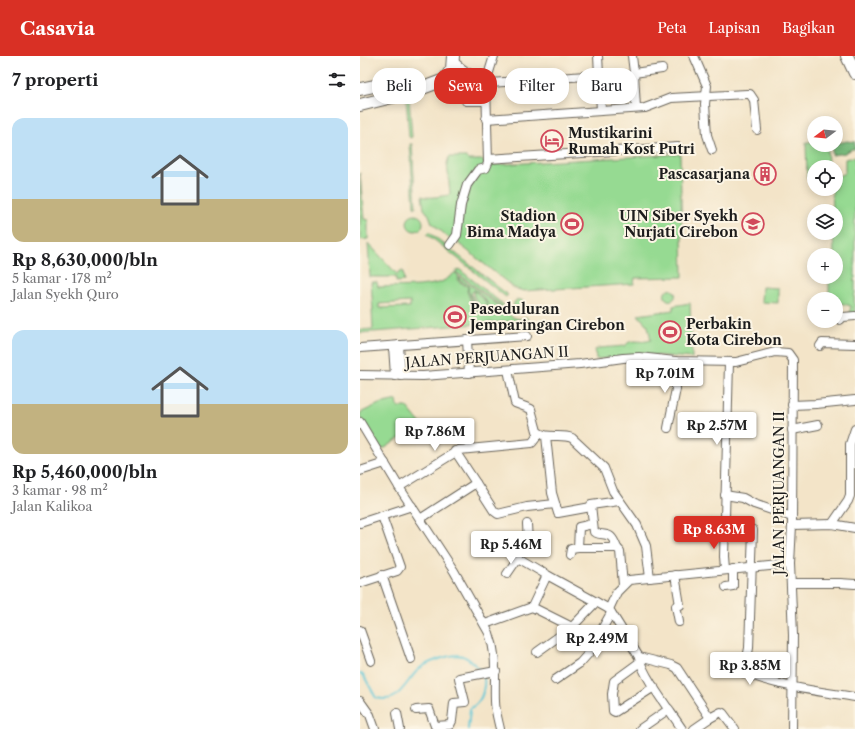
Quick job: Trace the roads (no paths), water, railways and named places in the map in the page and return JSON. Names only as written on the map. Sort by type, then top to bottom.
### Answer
[{"type":"street","points":[[490,68],[494,56]]},
{"type":"street","points":[[598,56],[599,68]]},
{"type":"street","points":[[632,56],[633,68]]},
{"type":"street","points":[[694,56],[707,86],[705,104],[707,135],[712,150]]},
{"type":"street","points":[[847,56],[855,73]]},
{"type":"street","points":[[453,58],[464,68]]},
{"type":"street","points":[[426,87],[444,80],[452,69],[453,58]]},
{"type":"street","points":[[637,73],[662,70]]},
{"type":"street","points":[[497,83],[577,77]]},
{"type":"street","points":[[360,90],[372,87]]},
{"type":"street","points":[[486,119],[653,106],[673,97],[750,94],[754,100],[757,130]]},
{"type":"street","points":[[360,105],[372,102]]},
{"type":"street","points":[[450,245],[457,235],[461,205],[467,185],[478,170],[486,168],[488,159],[486,104]]},
{"type":"street","points":[[601,104],[601,111]]},
{"type":"street","points":[[636,104],[636,108]]},
{"type":"street","points":[[488,159],[678,147]]},
{"type":"street","points":[[843,317],[855,316]]},
{"type":"street","points":[[360,348],[527,336]]},
{"type":"street","points":[[467,340],[469,373]]},
{"type":"street","points":[[820,346],[820,343],[855,344]]},
{"type":"street","points":[[396,345],[398,376]]},
{"type":"street","name":"JALAN PERJUANGAN II","points":[[360,375],[423,376],[580,364],[639,357],[675,361],[736,362],[775,352],[788,353],[793,360],[792,521],[790,564],[793,636],[792,729]]},
{"type":"street","points":[[668,428],[676,389],[675,361]]},
{"type":"street","points":[[726,587],[733,586],[724,557],[729,362]]},
{"type":"street","points":[[508,370],[515,403],[531,409],[535,427],[543,435],[552,493],[558,513],[591,507],[592,504],[620,500]]},
{"type":"street","points":[[792,405],[855,400]]},
{"type":"street","points":[[360,422],[454,571],[485,624],[493,643],[496,671],[495,703],[500,729]]},
{"type":"street","points":[[792,430],[818,425]]},
{"type":"street","points":[[832,524],[848,501],[853,490],[850,444],[855,429]]},
{"type":"street","points":[[400,487],[458,450],[532,443],[543,435],[568,436],[578,442],[604,468],[608,481],[637,525],[646,546],[650,578]]},
{"type":"street","points":[[455,451],[494,511],[498,514],[527,507],[555,504]]},
{"type":"street","points":[[360,471],[385,463]]},
{"type":"street","points":[[420,519],[476,483]]},
{"type":"street","points":[[725,495],[743,498],[792,521],[832,524],[855,528]]},
{"type":"street","points":[[360,523],[412,506]]},
{"type":"street","points":[[591,507],[594,532],[611,536],[620,552],[623,585]]},
{"type":"street","points":[[360,583],[397,571],[400,566],[382,516]]},
{"type":"street","points":[[507,574],[528,542],[527,524]]},
{"type":"street","points":[[578,548],[579,527],[593,524]]},
{"type":"street","points":[[744,673],[749,648],[753,530]]},
{"type":"street","points":[[486,536],[515,552],[518,556],[547,575],[610,611],[640,660],[654,687],[682,729]]},
{"type":"street","points":[[570,555],[571,549],[617,548]]},
{"type":"street","points":[[555,680],[580,663],[588,654],[610,611],[617,592],[629,580],[790,564]]},
{"type":"street","points":[[382,575],[412,659]]},
{"type":"street","points":[[485,624],[532,607],[547,575]]},
{"type":"street","points":[[675,575],[680,605],[676,606],[679,622]]},
{"type":"street","points":[[791,583],[855,584]]},
{"type":"street","points":[[537,652],[572,627],[596,602]]},
{"type":"street","points":[[532,607],[572,627]]},
{"type":"street","points":[[360,630],[371,661]]},
{"type":"street","points":[[719,658],[744,673],[793,687],[855,697]]},
{"type":"street","points":[[654,687],[615,712],[613,711],[612,694],[614,681],[640,660],[671,664],[677,668],[710,718]]},
{"type":"street","points":[[416,710],[429,709],[435,726],[450,725],[452,722],[454,703],[465,702],[459,678],[496,671]]},
{"type":"street","points":[[360,701],[370,715],[375,729]]},
{"type":"street","points":[[640,729],[669,709]]},
{"type":"street","points":[[397,713],[400,729]]},
{"type":"street","points":[[694,729],[710,718],[723,713],[735,729]]},
{"type":"waterway","points":[[360,673],[364,676],[376,698],[385,699],[392,698],[398,694],[414,674],[433,661],[454,656],[465,657],[481,671]]},
{"type":"waterway","points":[[468,729],[470,709],[480,700],[483,693],[483,675]]},
{"type":"place","name":"Mustikarini Rumah Kost Putri","points":[[552,141]]},
{"type":"place","name":"Pascasarjana","points":[[765,174]]},
{"type":"place","name":"Stadion Bima Madya","points":[[572,224]]},
{"type":"place","name":"UIN Siber Syekh Nurjati Cirebon","points":[[753,224]]},
{"type":"place","name":"Paseduluran Jemparingan Cirebon","points":[[455,317]]},
{"type":"place","name":"Perbakin Kota Cirebon","points":[[670,332]]}]
